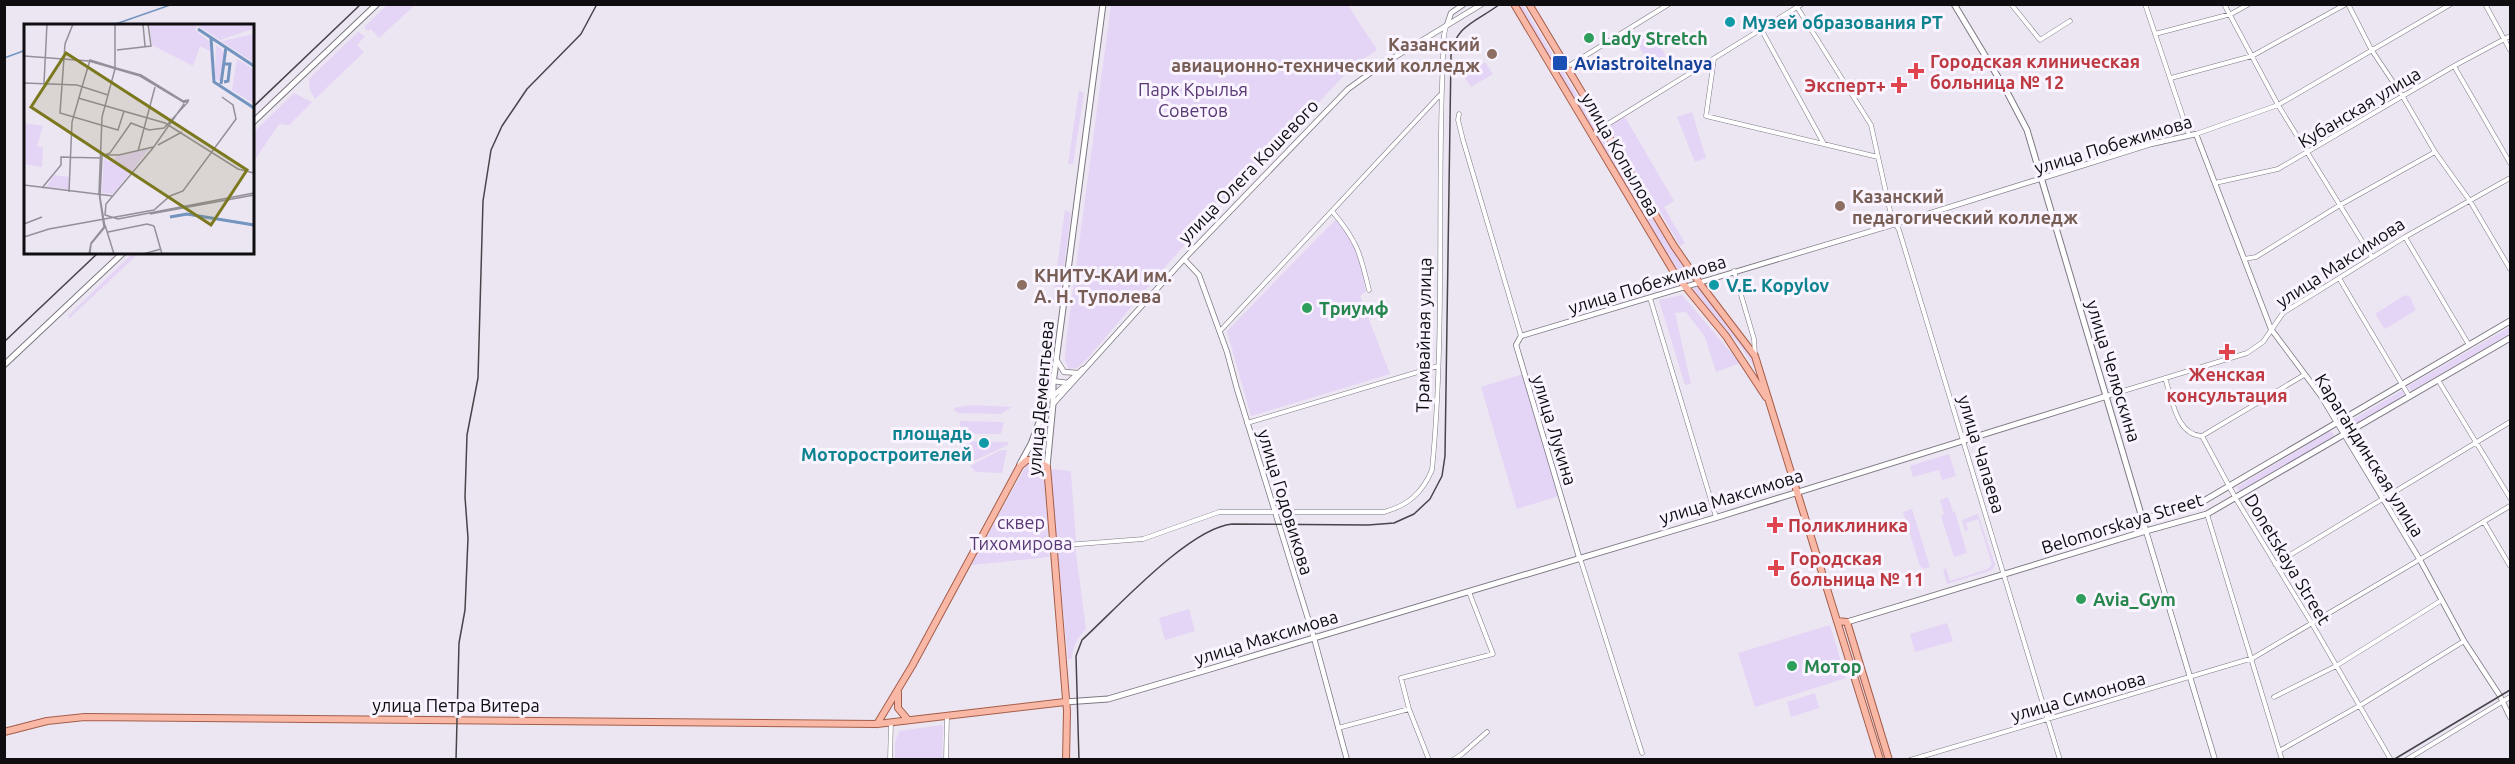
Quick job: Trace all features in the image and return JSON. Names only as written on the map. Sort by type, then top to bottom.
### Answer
[{"type":"main road","points":[[254,121],[377,4]]},
{"type":"main road","name":"улица Дементьева","points":[[1053,396],[1103,4]]},
{"type":"main road","name":"улица Копылова","points":[[1514,4],[1683,286],[1739,354],[1772,409]]},
{"type":"main road","name":"улица Копылова","points":[[1529,4],[1565,68],[1674,246],[1698,282],[1755,356],[1772,409]]},
{"type":"main road","name":"улица Челюскина","points":[[1954,4],[2019,113],[2042,179],[2146,531]]},
{"type":"main road","points":[[4,365],[122,254]]},
{"type":"main road","name":"Belomorskaya Street","points":[[2143,519],[2202,502],[2230,487],[2511,321]]},
{"type":"main road","name":"Belomorskaya Street","points":[[1848,622],[2207,514],[2511,338]]},
{"type":"main road","points":[[877,724],[901,686],[1020,466],[1050,402],[1053,382]]},
{"type":"main road","name":"улица Олега Кошевого","points":[[1050,402],[1053,396]]},
{"type":"main road","name":"улица Максимова","points":[[909,720],[1108,699],[1716,518],[2107,396]]},
{"type":"main road","name":"улица Дементьева","points":[[1050,402],[1047,467],[1065,702],[1066,759]]},
{"type":"main road","points":[[1772,409],[1879,759]]},
{"type":"main road","points":[[1020,466],[1032,459],[1041,461],[1047,467]]},
{"type":"main road","points":[[1837,621],[1848,622],[1889,759]]},
{"type":"main road","points":[[901,686],[897,704],[902,715],[909,720]]},
{"type":"main road","name":"улица Петра Витера","points":[[4,732],[47,721],[85,717],[877,724],[909,720]]},
{"type":"street","points":[[1447,25],[1451,13],[1464,4]]},
{"type":"street","name":"улица Олега Кошевого","points":[[1050,402],[1087,366],[1185,259],[1348,89],[1380,66],[1482,4]]},
{"type":"street","points":[[1565,68],[1669,4]]},
{"type":"street","points":[[2011,4],[2040,40],[2070,21]]},
{"type":"street","points":[[2145,4],[2188,135]]},
{"type":"street","points":[[2224,4],[2278,105],[2372,257]]},
{"type":"street","points":[[2156,34],[2231,14],[2248,4]]},
{"type":"street","points":[[2171,78],[2252,56],[2347,4],[2371,50],[2403,97],[2435,152],[2470,201],[2511,269]]},
{"type":"street","name":"улица Побежимова","points":[[1521,336],[2196,134],[2278,105],[2451,4]]},
{"type":"street","points":[[2485,4],[2511,50]]},
{"type":"street","points":[[1602,128],[1799,6]]},
{"type":"street","name":"улица Чапаева","points":[[1799,6],[1870,125],[1891,215],[1896,224],[1964,441],[2060,759]]},
{"type":"street","name":"Трамвайная улица","points":[[1052,546],[1138,540],[1219,512],[1384,512],[1400,507],[1414,498],[1425,485],[1432,470],[1438,366],[1440,95],[1443,35],[1447,25]]},
{"type":"street","points":[[1761,29],[1824,144]]},
{"type":"street","name":"Кубанская улица","points":[[2215,183],[2278,170],[2454,66],[2511,36]]},
{"type":"street","points":[[1714,59],[1706,116],[1878,157]]},
{"type":"street","points":[[2454,66],[2511,163]]},
{"type":"street","points":[[1220,331],[1440,95]]},
{"type":"street","name":"улица Лукина","points":[[1460,114],[1458,120],[1463,140],[1521,336],[1516,345],[1579,557],[1642,753]]},
{"type":"street","name":"Карагандинская улица","points":[[2196,134],[2271,329],[2321,396],[2511,717]]},
{"type":"street","points":[[2244,259],[2256,256],[2340,205],[2435,152]]},
{"type":"street","name":"улица Максимова","points":[[2107,396],[2247,353],[2264,342],[2283,313],[2405,237],[2511,178]]},
{"type":"street","points":[[1332,211],[1348,230],[1360,251],[1369,290]]},
{"type":"street","points":[[2405,237],[2469,346]]},
{"type":"street","name":"улица Годовикова","points":[[1185,259],[1199,275],[1220,331],[1314,638],[1347,759]]},
{"type":"street","points":[[1734,271],[1754,339],[1755,356]]},
{"type":"street","points":[[2339,278],[2410,397]]},
{"type":"street","points":[[1650,298],[1716,518]]},
{"type":"street","points":[[1056,360],[1064,372],[1078,373]]},
{"type":"street","name":"улица Олега Кошевого","points":[[1053,396],[1087,366]]},
{"type":"street","points":[[1247,423],[1438,366]]},
{"type":"street","points":[[2202,436],[2304,375]]},
{"type":"street","name":"Donetskaya Street","points":[[2165,378],[2182,427],[2192,436],[2202,436],[2236,499],[2391,759]]},
{"type":"street","points":[[2438,380],[2511,498]]},
{"type":"street","points":[[1053,382],[1070,383]]},
{"type":"street","points":[[2275,564],[2511,422]]},
{"type":"street","name":"улица Симонова","points":[[1910,759],[2253,658],[2511,506]]},
{"type":"street","points":[[2207,514],[2253,658],[2282,759]]},
{"type":"street","points":[[2484,522],[2511,566]]},
{"type":"street","name":"улица Челюскина","points":[[2146,531],[2215,759]]},
{"type":"street","points":[[1429,759],[1409,709],[1401,678],[1493,654],[1469,591]]},
{"type":"street","points":[[2274,697],[2336,666],[2442,600]]},
{"type":"street","points":[[2279,751],[2359,706],[2464,641]]},
{"type":"street","points":[[2406,759],[2511,697]]},
{"type":"street","points":[[1338,728],[1409,709]]},
{"type":"street","points":[[946,759],[947,716]]},
{"type":"street","points":[[890,759],[891,722]]},
{"type":"street","points":[[1453,759],[1487,732]]},
{"type":"green space","points":[[387,5],[415,5],[379,38],[371,29],[368,31],[364,27]]},
{"type":"green space","name":"Парк Крылья Советов","points":[[1111,5],[1348,5],[1377,50],[1355,64],[1178,252],[1087,359],[1077,368],[1069,369],[1065,361],[1066,342]]},
{"type":"green space","points":[[1519,5],[1523,5],[1624,174],[1688,274],[1688,280],[1681,278]]},
{"type":"green space","points":[[358,32],[365,36],[357,45],[364,52],[315,99],[310,90],[309,79]]},
{"type":"green space","points":[[1646,33],[1653,34],[1665,54],[1667,61],[1662,67],[1652,67],[1639,47],[1638,40]]},
{"type":"green space","points":[[1485,62],[1493,74],[1471,87],[1463,75]]},
{"type":"green space","points":[[1079,90],[1084,93],[1073,164],[1068,164]]},
{"type":"green space","points":[[294,93],[312,102],[289,125],[279,124],[254,161],[254,132]]},
{"type":"green space","points":[[1692,112],[1706,158],[1695,162],[1677,117]]},
{"type":"green space","points":[[1625,117],[1674,201],[1664,207],[1685,243],[1680,246],[1648,190],[1643,189],[1608,130],[1608,125]]},
{"type":"green space","points":[[1065,210],[1071,213],[1059,304],[1052,304]]},
{"type":"green space","name":"Триумф","points":[[1336,219],[1353,245],[1359,261],[1366,291],[1360,296],[1390,374],[1251,416],[1227,331]]},
{"type":"green space","points":[[132,254],[138,254],[70,318],[68,316]]},
{"type":"green space","points":[[1696,286],[1741,339],[1754,361],[1756,370],[1739,344],[1693,291]]},
{"type":"green space","points":[[1682,295],[1740,363],[1716,372],[1705,337],[1686,312],[1675,313],[1691,384],[1685,385],[1659,300]]},
{"type":"green space","points":[[2405,295],[2410,297],[2416,310],[2385,329],[2375,314]]},
{"type":"green space","points":[[2510,327],[2510,334],[2411,391],[2408,386]]},
{"type":"green space","points":[[1523,374],[1559,496],[1517,509],[1481,387]]},
{"type":"green space","points":[[2403,390],[2406,396],[2348,429],[2345,424]]},
{"type":"green space","points":[[971,405],[1012,407],[1001,414],[958,413],[954,410],[954,408]]},
{"type":"green space","points":[[960,421],[1004,422],[1001,434],[960,434]]},
{"type":"green space","points":[[2330,431],[2334,434],[2333,438],[2240,492],[2237,487]]},
{"type":"green space","points":[[960,441],[1008,442],[1008,445],[967,464],[960,458]]},
{"type":"green space","points":[[1001,450],[1007,450],[1002,473],[976,472],[970,466]]},
{"type":"green space","points":[[1949,454],[1956,476],[1942,480],[1939,470],[1913,477],[1910,466]]},
{"type":"green space","name":"сквер Тихомирова","points":[[1027,464],[1036,464],[1044,469],[1049,557],[971,565]]},
{"type":"green space","points":[[1053,469],[1070,471],[1071,474],[1076,541],[1059,543],[1056,541],[1051,471]]},
{"type":"green space","points":[[1948,497],[1953,512],[1955,512],[1967,553],[1954,557],[1941,516],[1944,514],[1940,500]]},
{"type":"green space","points":[[1912,509],[1930,567],[1924,569],[1920,566],[1903,512]]},
{"type":"green space","points":[[1978,514],[1995,565],[1992,570],[1947,584],[1943,570],[1946,568],[1950,581],[1988,569],[1992,564],[1978,519],[1966,523],[1968,530],[1965,531],[1962,520]]},
{"type":"green space","points":[[1075,546],[1086,629],[1076,643],[1072,659],[1068,659],[1057,547]]},
{"type":"green space","points":[[1189,609],[1195,631],[1165,640],[1159,618]]},
{"type":"green space","points":[[1947,623],[1953,641],[1915,652],[1910,634]]},
{"type":"green space","name":"Мотор","points":[[1830,625],[1846,678],[1755,707],[1738,653]]},
{"type":"green space","points":[[1815,693],[1819,708],[1791,717],[1787,702]]},
{"type":"green space","points":[[941,725],[943,727],[942,759],[895,759],[895,743],[899,731]]},
{"type":"waterway","points":[[116,24],[173,4]]},
{"type":"waterway","points":[[4,58],[24,51]]},
{"type":"tram line","points":[[1079,760],[1076,656],[1082,640],[1154,572],[1195,539],[1232,524],[1368,525],[1394,523],[1414,514],[1430,499],[1442,476],[1445,456],[1451,55],[1453,45],[1462,30],[1500,4]]},
{"type":"tram line","points":[[2393,760],[2510,690]]},
{"type":"railway","points":[[254,106],[361,4]]},
{"type":"railway","points":[[456,760],[459,643],[465,610],[468,538],[465,497],[467,435],[478,378],[483,201],[491,150],[502,126],[527,89],[581,34],[597,4]]},
{"type":"railway","points":[[4,342],[97,254]]},
{"type":"place","name":"Музей образования РТ","points":[[1730,22]]},
{"type":"place","name":"Lady Stretch","points":[[1589,38]]},
{"type":"place","name":"Казанский авиационно-технический колледж","points":[[1492,54]]},
{"type":"place","name":"Aviastroitelnaya","points":[[1560,63]]},
{"type":"place","name":"Городская клиническая больница № 12","points":[[1916,71]]},
{"type":"place","name":"Эксперт+","points":[[1899,85]]},
{"type":"place","name":"Казанский педагогический колледж","points":[[1840,206]]},
{"type":"place","name":"КНИТУ-КАИ им. А. Н. Туполева","points":[[1022,285]]},
{"type":"place","name":"V.E. Kopylov","points":[[1714,285]]},
{"type":"place","name":"Триумф","points":[[1307,308]]},
{"type":"place","name":"Женская консультация","points":[[2227,352]]},
{"type":"place","name":"площадь Моторостроителей","points":[[984,443]]},
{"type":"place","name":"Поликлиника","points":[[1775,525]]},
{"type":"place","name":"Городская больница № 11","points":[[1776,568]]},
{"type":"place","name":"Avia_Gym","points":[[2081,599]]},
{"type":"place","name":"Мотор","points":[[1792,666]]}]
